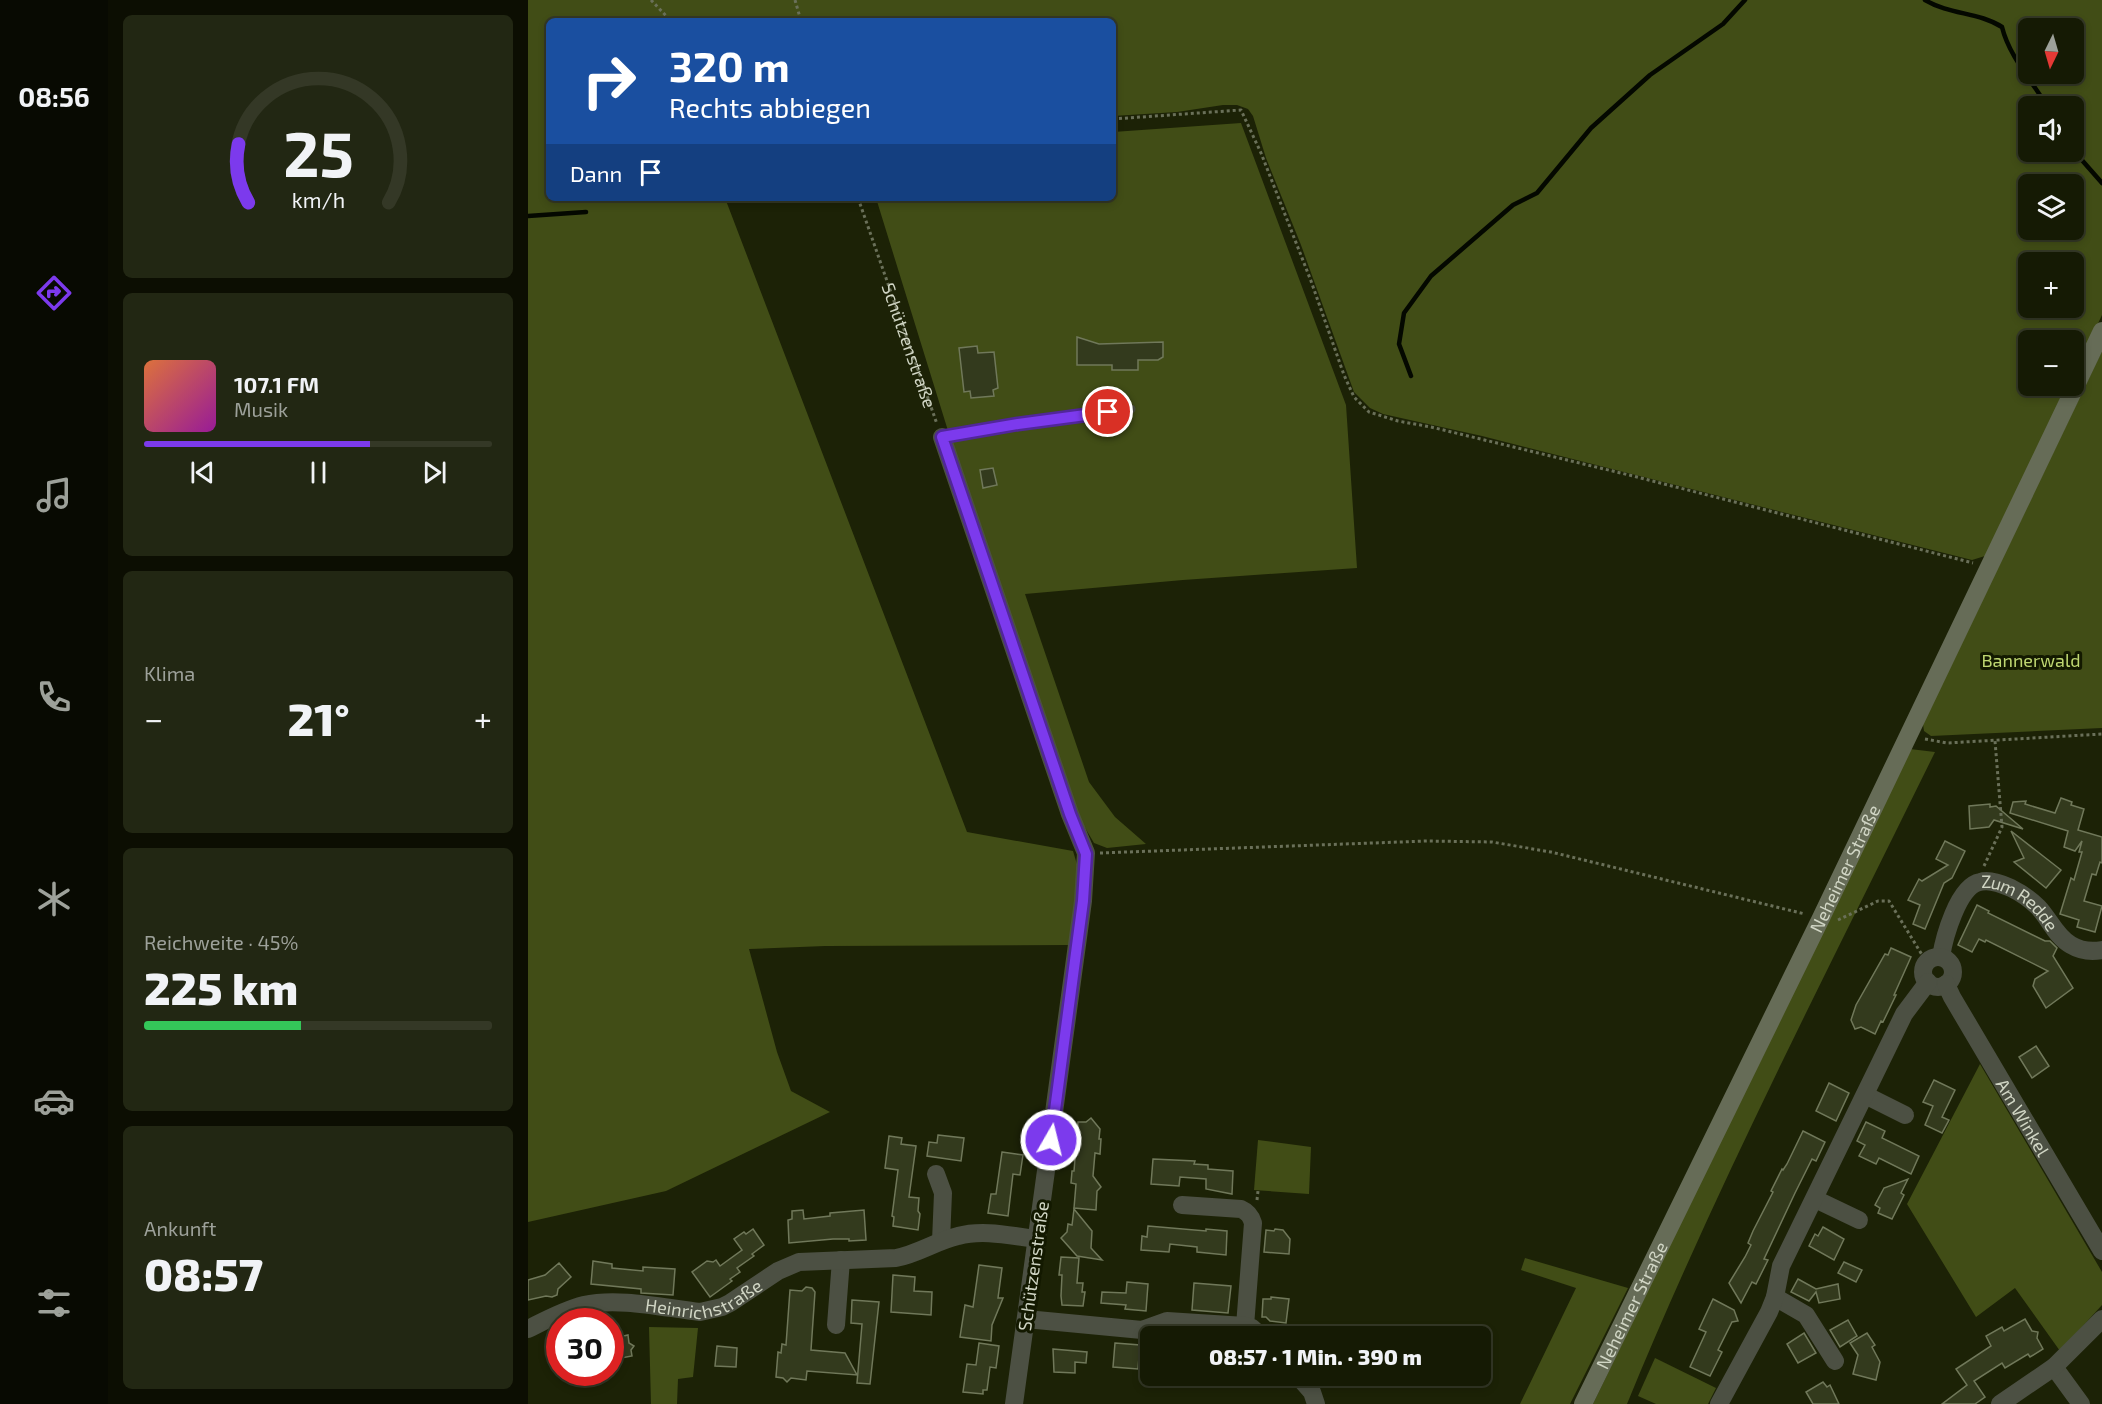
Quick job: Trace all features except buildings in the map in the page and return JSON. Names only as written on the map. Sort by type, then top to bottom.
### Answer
[{"type":"main road","name":"Neheimer Straße","points":[[1583,1404],[1821,918],[2102,331]]},
{"type":"street","name":"Schützenstraße","points":[[942,437],[1070,814],[1086,854],[1083,901],[1014,1404]]},
{"type":"street","name":"Zum Redde","points":[[1937,983],[1924,977],[1923,971],[1934,960],[1949,923],[1963,897],[1978,882],[1991,881],[2021,894],[2036,904],[2070,945],[2081,950],[2101,953]]},
{"type":"street","points":[[1719,1404],[1759,1333],[1775,1298],[1781,1266],[1904,1014],[1937,983],[1950,980],[1952,969],[1946,959],[1934,960]]},
{"type":"street","name":"Am Winkel","points":[[1937,983],[2102,1251]]},
{"type":"street","points":[[1865,1095],[1905,1114]]},
{"type":"street","points":[[936,1174],[943,1193],[941,1241]]},
{"type":"street","points":[[1815,1199],[1859,1220]]},
{"type":"street","points":[[1153,1326],[1167,1321],[1245,1326],[1253,1223],[1251,1218],[1241,1209],[1182,1205]]},
{"type":"street","name":"Heinrichstraße","points":[[528,1329],[560,1312],[585,1305],[610,1302],[700,1312],[709,1311],[730,1303],[788,1265],[799,1262],[896,1258],[910,1255],[959,1235],[980,1233],[1037,1239]]},
{"type":"street","points":[[836,1325],[841,1260]]},
{"type":"street","points":[[1775,1298],[1806,1315],[1835,1361]]},
{"type":"street","points":[[1026,1319],[1140,1330]]},
{"type":"street","points":[[2000,1404],[2054,1367],[2102,1319]]},
{"type":"street","points":[[2054,1367],[2081,1404]]},
{"type":"street","points":[[1307,1386],[1312,1392],[1316,1404]]},
{"type":"lane","points":[[942,437],[1131,409]]},
{"type":"path","points":[[651,0],[668,18]]},
{"type":"path","points":[[795,0],[800,18]]},
{"type":"path","points":[[1116,119],[1241,110],[1261,153],[1307,270],[1344,375],[1354,397],[1369,412],[1398,421],[1633,476],[1990,567]]},
{"type":"path","name":"Schützenstraße","points":[[859,201],[942,437]]},
{"type":"path","points":[[1908,736],[1947,743],[2102,734]]},
{"type":"path","points":[[1978,882],[2002,827],[1995,741]]},
{"type":"path","points":[[1086,854],[1426,841],[1492,842],[1551,852],[1821,918],[1838,920],[1878,901],[1889,902],[1934,960]]},
{"type":"green space","points":[[528,0],[2102,0],[2102,315],[2084,353],[2084,330],[2018,330],[2018,396],[2064,396],[1985,556],[1972,560],[1482,436],[1383,414],[1370,408],[1354,392],[1301,245],[1266,158],[1253,116],[1248,109],[1237,105],[1116,116],[1116,18],[546,18],[546,201],[726,201],[967,832],[1073,851],[1079,871],[1069,945],[825,946],[749,949],[777,1052],[791,1091],[830,1112],[666,1191],[528,1222]]},
{"type":"green space","points":[[1241,123],[1346,405],[1357,568],[1025,594],[1089,782],[1115,817],[1146,844],[1107,848],[1094,843],[1081,821],[949,434],[877,201],[1116,201],[1116,132]]},
{"type":"green space","name":"Bannerwald","points":[[2102,351],[2102,728],[1931,736],[1924,731],[1923,724],[2080,396],[2084,396],[2084,389]]},
{"type":"green space","points":[[1910,749],[1935,752],[1736,1157],[1627,1404],[1593,1404]]},
{"type":"green space","points":[[1980,1064],[2102,1272],[2102,1305],[2060,1351],[2015,1288],[1976,1317],[1907,1204]]},
{"type":"green space","points":[[1258,1140],[1311,1147],[1309,1194],[1254,1190]]},
{"type":"green space","points":[[1525,1258],[1628,1288],[1570,1404],[1520,1404],[1576,1288],[1521,1270]]},
{"type":"green space","points":[[649,1327],[698,1328],[693,1377],[678,1379],[677,1404],[651,1404]]},
{"type":"green space","points":[[1655,1358],[1716,1388],[1708,1404],[1656,1404],[1638,1396]]},
{"type":"waterway","points":[[1411,376],[1399,344],[1404,313],[1431,276],[1513,205],[1537,193],[1591,128],[1650,75],[1723,24],[1745,0]]},
{"type":"waterway","points":[[1925,0],[2002,27],[2015,58],[2040,96]]},
{"type":"waterway","points":[[2084,162],[2102,183]]},
{"type":"waterway","points":[[528,216],[586,212]]},
{"type":"route","points":[[1051,1140],[1083,901],[1086,854],[1070,814],[942,437],[1108,412]]}]
